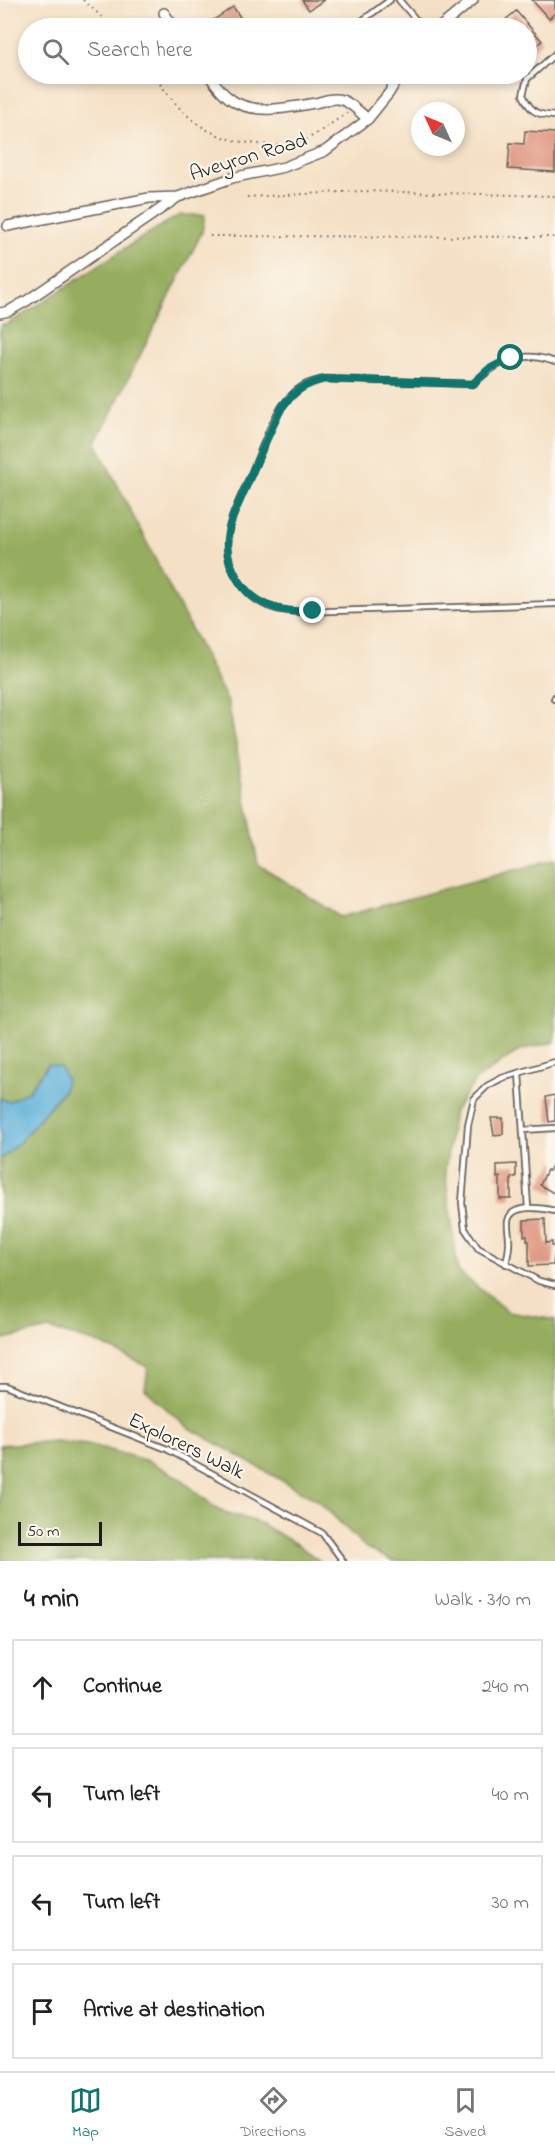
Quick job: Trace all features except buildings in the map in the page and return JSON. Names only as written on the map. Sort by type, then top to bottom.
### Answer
[{"type":"street","points":[[451,18],[473,0]]},
{"type":"street","points":[[164,13],[168,18]]},
{"type":"street","points":[[217,84],[229,98],[240,105],[292,107],[341,99],[368,119]]},
{"type":"street","name":"Aveyron Road","points":[[0,313],[9,311],[28,300],[178,197],[232,178],[284,167],[325,151],[368,119],[394,84]]},
{"type":"street","points":[[8,226],[149,198],[178,197]]},
{"type":"lane","points":[[366,18],[390,0]]},
{"type":"lane","points":[[399,0],[414,18]]},
{"type":"lane","points":[[537,70],[555,54]]},
{"type":"lane","points":[[526,84],[523,95],[529,107],[540,115],[555,116]]},
{"type":"lane","points":[[555,362],[541,356],[511,358],[489,369],[473,384],[324,379],[304,385],[291,395],[274,423],[231,522],[226,546],[235,576],[247,591],[275,609],[299,612],[555,604]]},
{"type":"lane","points":[[555,1062],[502,1078],[487,1086],[474,1098],[468,1125],[462,1203],[465,1230],[477,1248],[540,1281],[555,1285]]},
{"type":"lane","points":[[519,1073],[528,1208]]},
{"type":"lane","points":[[522,1130],[555,1128]]},
{"type":"lane","points":[[506,1264],[510,1216],[528,1208],[555,1210]]},
{"type":"lane","name":"Explorers Walk","points":[[0,1386],[7,1386],[167,1449],[322,1533],[343,1561]]},
{"type":"path","points":[[82,0],[103,18]]},
{"type":"path","points":[[160,84],[199,126],[217,136],[244,143],[288,145],[304,140],[355,108]]},
{"type":"path","points":[[247,197],[362,190],[555,196]]},
{"type":"path","points":[[210,236],[555,237]]},
{"type":"green space","points":[[180,215],[205,215],[202,232],[96,443],[228,702],[258,864],[341,917],[555,859],[555,1042],[520,1050],[476,1080],[454,1111],[445,1171],[458,1271],[508,1312],[555,1320],[555,1561],[392,1561],[366,1548],[318,1501],[184,1425],[145,1389],[148,1367],[103,1345],[49,1329],[0,1340],[0,1159],[20,1142],[64,1090],[48,1064],[28,1092],[8,1102],[0,1098],[0,325],[6,325]]},
{"type":"green space","points":[[56,1441],[95,1446],[148,1461],[178,1477],[218,1510],[260,1523],[320,1561],[0,1561],[0,1445]]},
{"type":"water","points":[[48,1064],[60,1067],[66,1079],[64,1089],[20,1142],[0,1159],[0,1098],[8,1102],[28,1092]]},
{"type":"route","points":[[313,611],[275,609],[258,600],[235,576],[226,546],[231,522],[270,431],[291,395],[304,385],[324,379],[473,384],[489,369],[511,358]]}]
